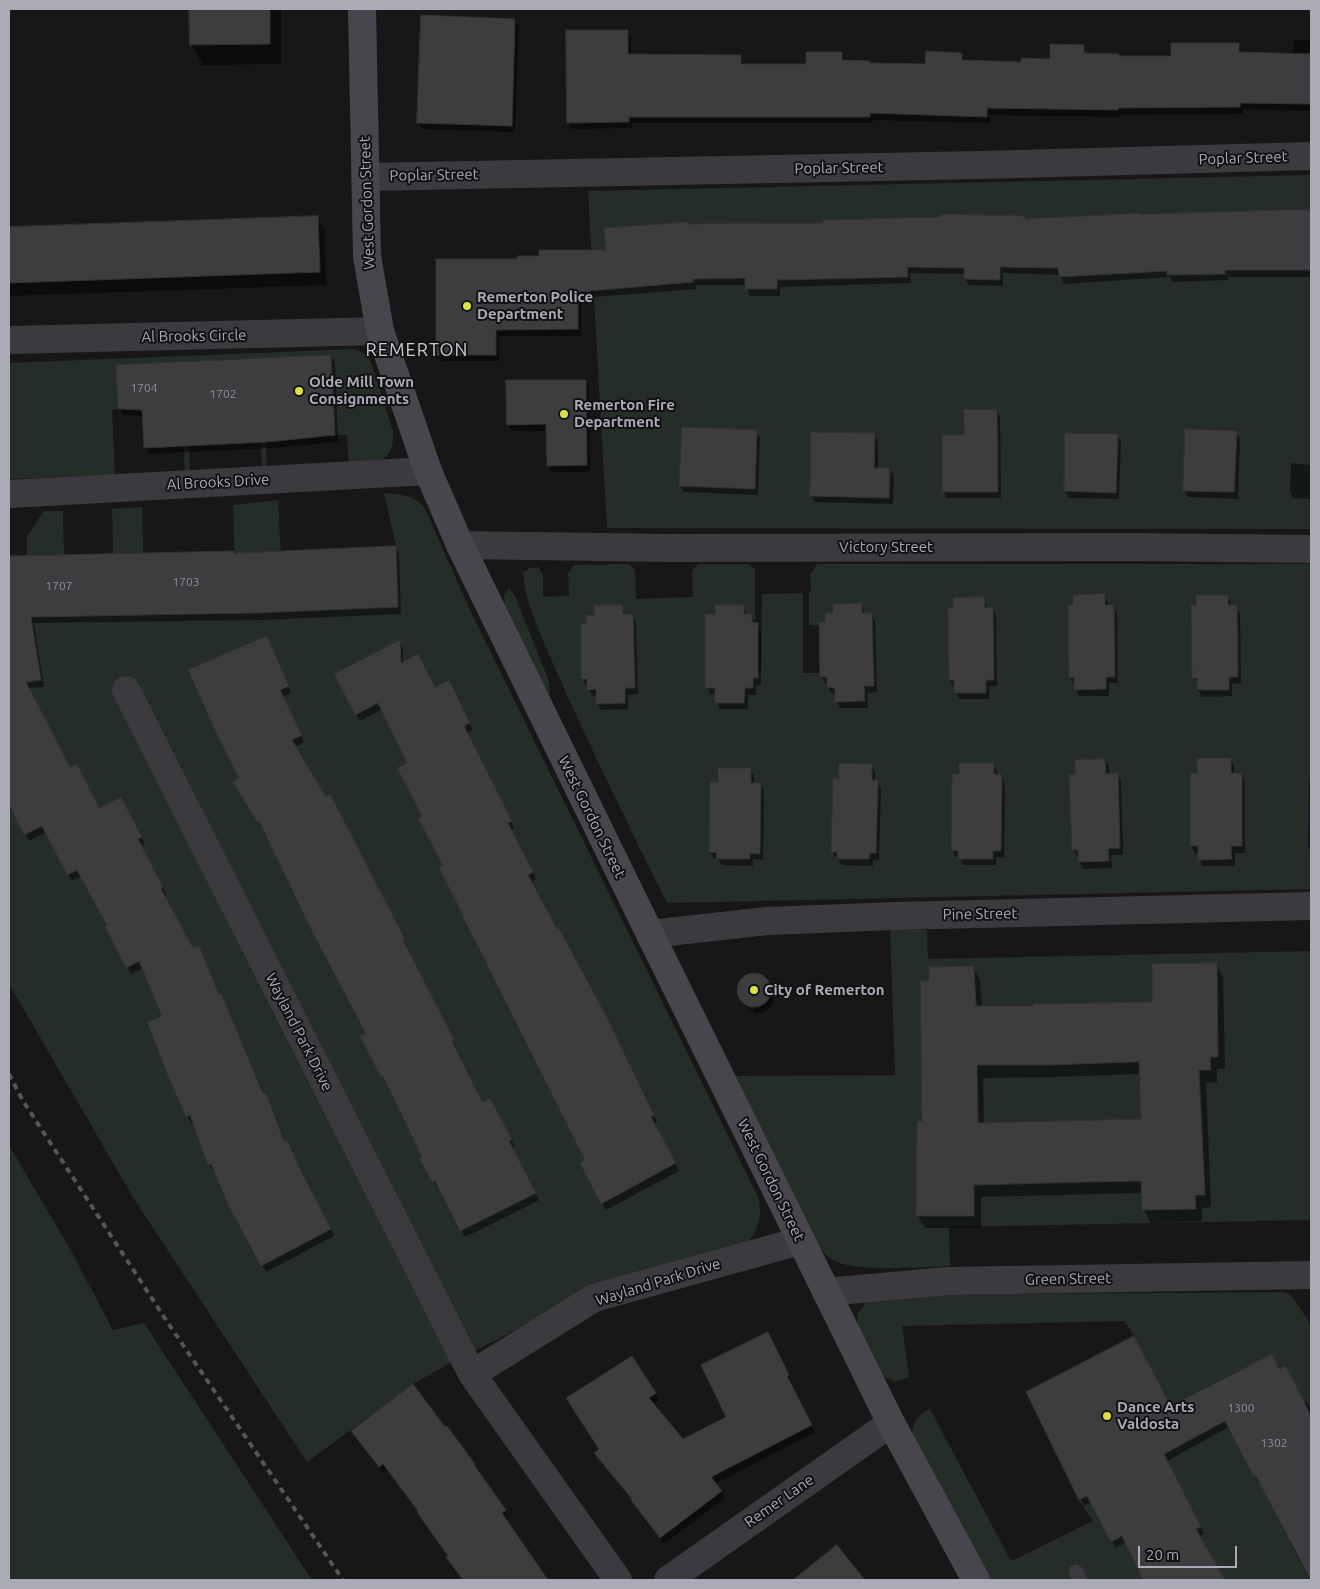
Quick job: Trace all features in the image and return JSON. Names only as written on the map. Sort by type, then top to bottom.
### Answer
[{"type":"street","name":"West Gordon Street","points":[[362,9],[367,256],[380,331],[428,471],[460,545],[800,1241],[891,1423],[976,1580]]},
{"type":"street","name":"Poplar Street","points":[[366,176],[981,165],[1311,156]]},
{"type":"street","name":"Al Brooks Circle","points":[[9,340],[380,331]]},
{"type":"street","name":"Al Brooks Drive","points":[[9,494],[428,471]]},
{"type":"street","name":"Victory Street","points":[[460,545],[660,548],[1130,547],[1311,549]]},
{"type":"street","name":"Wayland Park Drive","points":[[126,690],[472,1374],[618,1580]]},
{"type":"street","name":"Pine Street","points":[[650,934],[777,921],[896,916],[1311,906]]},
{"type":"street","name":"Wayland Park Drive","points":[[472,1374],[594,1298],[800,1241]]},
{"type":"street","name":"Green Street","points":[[826,1292],[947,1281],[1311,1275]]},
{"type":"street","name":"Remer Lane","points":[[668,1580],[891,1423]]},
{"type":"shaded area","points":[[1311,175],[1311,529],[607,528],[588,191]]},
{"type":"shaded area","points":[[354,349],[366,354],[372,365],[393,431],[393,442],[387,456],[374,463],[349,467],[347,435],[335,435],[331,355],[268,358],[264,404],[267,470],[262,470],[257,358],[192,361],[187,407],[190,473],[185,473],[180,363],[117,365],[118,409],[112,410],[115,475],[9,479],[9,363]]},
{"type":"shaded area","points":[[384,493],[412,498],[425,509],[470,610],[759,1199],[760,1214],[756,1230],[745,1247],[553,1311],[413,1384],[307,1462],[134,1199],[9,984],[9,617],[115,615],[112,509],[142,507],[145,616],[236,614],[233,505],[278,500],[284,612],[398,607],[396,546]]},
{"type":"shaded area","points":[[44,511],[63,511],[64,555],[27,556],[27,536]]},
{"type":"shaded area","points":[[629,564],[635,570],[636,599],[693,597],[692,571],[698,564],[748,564],[755,569],[755,622],[752,623],[752,614],[744,614],[744,605],[715,605],[705,688],[715,688],[716,703],[744,703],[745,688],[752,688],[753,678],[758,678],[759,671],[761,671],[762,594],[803,593],[803,673],[826,673],[827,687],[835,688],[836,702],[864,701],[864,686],[874,686],[872,613],[862,613],[862,603],[833,604],[833,613],[825,614],[825,621],[820,622],[820,626],[809,625],[810,575],[817,564],[1311,564],[1311,889],[667,903],[598,763],[542,639],[528,599],[523,573],[530,568],[538,567],[543,576],[543,597],[569,596],[568,573],[574,565]]},
{"type":"shaded area","points":[[509,588],[515,596],[549,681],[550,704],[505,609],[504,595]]},
{"type":"shaded area","points":[[890,930],[927,930],[928,959],[1311,951],[1311,1220],[949,1227],[950,1266],[870,1268],[841,1263],[831,1259],[820,1248],[732,1076],[895,1075]]},
{"type":"shaded area","points":[[9,1145],[70,1249],[113,1330],[144,1323],[312,1580],[9,1580]]},
{"type":"shaded area","points":[[1285,1292],[1292,1296],[1311,1325],[1311,1410],[1306,1401],[1234,1437],[1254,1477],[1311,1450],[1311,1472],[1266,1495],[1286,1533],[1311,1520],[1311,1531],[1290,1542],[1310,1580],[987,1580],[912,1433],[915,1421],[922,1413],[930,1409],[1011,1561],[1093,1521],[1079,1500],[1188,1440],[1125,1321],[902,1326],[909,1377],[895,1382],[883,1376],[857,1325],[858,1313],[869,1299],[886,1295]],"holes":[[[1272,1354],[1279,1369],[1286,1366],[1298,1390],[1227,1426],[1207,1387]]]},
{"type":"building","points":[[189,9],[270,9],[270,44],[190,45]]},
{"type":"building","points":[[421,15],[515,19],[512,126],[417,123]]},
{"type":"building","points":[[566,30],[628,30],[628,54],[741,55],[741,64],[806,64],[806,52],[842,52],[842,60],[870,61],[870,63],[925,64],[926,51],[962,53],[962,60],[1021,62],[1021,58],[1050,59],[1050,44],[1084,45],[1084,53],[1119,54],[1119,56],[1171,56],[1171,43],[1239,43],[1239,52],[1311,54],[1311,104],[1240,103],[1240,107],[1118,108],[1118,110],[987,108],[987,117],[870,113],[870,117],[629,117],[629,122],[567,123]]},
{"type":"building","points":[[1311,210],[1311,270],[1225,270],[1225,274],[1167,275],[1167,271],[1059,277],[1058,268],[1000,267],[1000,280],[964,279],[964,268],[907,267],[908,277],[777,280],[777,289],[745,289],[745,278],[693,279],[693,282],[578,292],[578,329],[496,330],[496,355],[436,355],[436,259],[517,259],[517,256],[539,256],[539,250],[606,250],[604,228],[688,222],[688,224],[823,223],[823,220],[941,217],[941,214],[1025,216],[1025,219],[1140,213]]},
{"type":"building","points":[[318,216],[320,272],[9,283],[9,227]]},
{"type":"building","points":[[331,355],[335,435],[267,442],[144,448],[142,410],[118,409],[116,365]]},
{"type":"building","points":[[506,380],[586,380],[587,465],[547,466],[546,424],[507,425]]},
{"type":"building","points":[[964,409],[997,410],[998,492],[942,492],[942,435],[964,435]]},
{"type":"building","points":[[682,427],[757,430],[755,489],[679,486]]},
{"type":"building","points":[[1185,429],[1237,431],[1234,492],[1183,491]]},
{"type":"building","points":[[811,432],[875,433],[874,468],[890,468],[889,498],[810,496]]},
{"type":"building","points":[[1065,433],[1118,434],[1116,493],[1064,491]]},
{"type":"building","points":[[396,546],[398,607],[257,613],[31,617],[41,680],[26,682],[70,767],[77,764],[99,808],[121,797],[142,837],[138,839],[163,887],[161,889],[193,948],[199,946],[219,994],[221,993],[263,1094],[266,1093],[284,1141],[287,1140],[331,1229],[261,1266],[228,1204],[211,1164],[208,1165],[190,1115],[186,1117],[167,1073],[147,1022],[162,1016],[139,961],[126,968],[105,927],[107,926],[77,870],[67,875],[42,826],[24,835],[9,804],[9,556],[234,551],[234,553]]},
{"type":"building","points":[[1105,594],[1105,605],[1114,605],[1115,677],[1106,677],[1106,689],[1074,690],[1074,677],[1069,678],[1068,606],[1073,605],[1073,595]]},
{"type":"building","points":[[1196,595],[1228,595],[1228,605],[1237,605],[1238,677],[1229,677],[1229,690],[1197,690],[1197,678],[1192,678],[1191,605],[1196,606]]},
{"type":"building","points":[[984,597],[985,608],[993,607],[994,680],[986,680],[986,693],[954,693],[954,680],[949,680],[948,608],[953,608],[953,598]]},
{"type":"building","points":[[862,603],[862,613],[872,613],[874,686],[864,686],[865,701],[835,702],[835,688],[827,687],[827,677],[820,677],[819,622],[825,622],[825,613],[833,613],[833,604]]},
{"type":"building","points":[[594,605],[623,605],[623,614],[633,614],[635,688],[625,688],[625,703],[596,704],[596,689],[587,690],[587,679],[581,679],[581,623],[586,624],[586,615],[594,615]]},
{"type":"building","points":[[715,605],[744,605],[744,614],[752,614],[752,622],[758,623],[758,678],[753,678],[753,688],[745,688],[744,703],[715,703],[715,688],[705,688],[705,614],[715,614]]},
{"type":"building","points":[[267,636],[289,686],[280,690],[302,735],[292,740],[326,797],[330,794],[405,939],[403,940],[454,1040],[452,1041],[482,1102],[490,1098],[512,1140],[509,1141],[536,1193],[460,1231],[435,1181],[432,1182],[419,1158],[422,1157],[383,1076],[381,1077],[360,1036],[366,1034],[312,931],[259,821],[257,822],[233,782],[239,778],[188,670]]},
{"type":"building","points":[[400,640],[401,663],[418,654],[435,687],[449,680],[470,723],[464,726],[512,821],[508,823],[533,872],[528,875],[557,929],[559,928],[607,1018],[654,1115],[651,1117],[676,1163],[601,1204],[580,1163],[585,1160],[439,868],[443,866],[418,818],[422,816],[397,768],[407,763],[378,703],[355,715],[334,674]]},
{"type":"building","points":[[1197,758],[1231,758],[1231,773],[1242,773],[1242,846],[1231,846],[1232,859],[1198,860],[1198,846],[1190,846],[1190,773],[1197,773]]},
{"type":"building","points":[[1105,759],[1106,774],[1118,773],[1120,848],[1108,849],[1109,861],[1078,862],[1078,850],[1072,850],[1069,775],[1075,774],[1075,760]]},
{"type":"building","points":[[839,763],[872,764],[872,780],[878,780],[876,853],[870,853],[869,859],[837,859],[837,852],[831,852],[833,778],[839,779]]},
{"type":"building","points":[[959,763],[994,763],[994,774],[1002,775],[1001,851],[993,851],[993,859],[958,859],[958,851],[951,850],[952,774],[959,774]]},
{"type":"building","points":[[718,768],[751,768],[751,783],[761,783],[760,854],[750,853],[750,859],[716,859],[717,853],[709,852],[710,782],[718,782]]},
{"type":"building","points":[[1217,963],[1218,1057],[1210,1057],[1211,1070],[1199,1070],[1205,1195],[1195,1195],[1196,1209],[1142,1210],[1141,1181],[1085,1182],[974,1185],[974,1216],[916,1216],[917,1121],[922,1121],[920,981],[929,981],[929,967],[974,966],[976,1006],[1033,1006],[1033,1004],[1152,1002],[1152,964]],"holes":[[[1139,1062],[1141,1119],[978,1123],[977,1065]]]},
{"type":"building","name":"City of Remerton","points":[[754,973],[766,978],[771,990],[766,1002],[754,1007],[742,1002],[737,990],[742,978]]},
{"type":"building","points":[[768,1332],[789,1375],[787,1376],[812,1425],[711,1477],[722,1491],[660,1538],[632,1499],[594,1453],[599,1449],[566,1398],[632,1356],[656,1393],[649,1398],[683,1439],[726,1417],[701,1365]]},
{"type":"building","points":[[1134,1336],[1171,1406],[1272,1354],[1279,1369],[1286,1366],[1311,1416],[1311,1580],[1225,1421],[1164,1454],[1201,1527],[1196,1529],[1225,1580],[1143,1580],[1122,1536],[1111,1542],[1087,1496],[1079,1500],[1026,1392]]},
{"type":"building","points":[[413,1384],[475,1464],[506,1510],[502,1513],[548,1580],[463,1580],[446,1557],[448,1556],[418,1511],[383,1464],[379,1467],[351,1431]]},
{"type":"building","points":[[837,1545],[865,1580],[793,1580]]},
{"type":"railway","points":[[9,1074],[23,1101],[168,1323],[343,1580]]},
{"type":"place","name":"Remerton Police Department","points":[[467,306]]},
{"type":"place","name":"Olde Mill Town Consignments","points":[[299,391]]},
{"type":"place","name":"Remerton Fire Department","points":[[564,414]]},
{"type":"place","name":"City of Remerton","points":[[754,990]]},
{"type":"place","name":"Dance Arts Valdosta","points":[[1107,1416]]},
{"type":"district","name":"REMERTON","points":[[417,350]]}]
